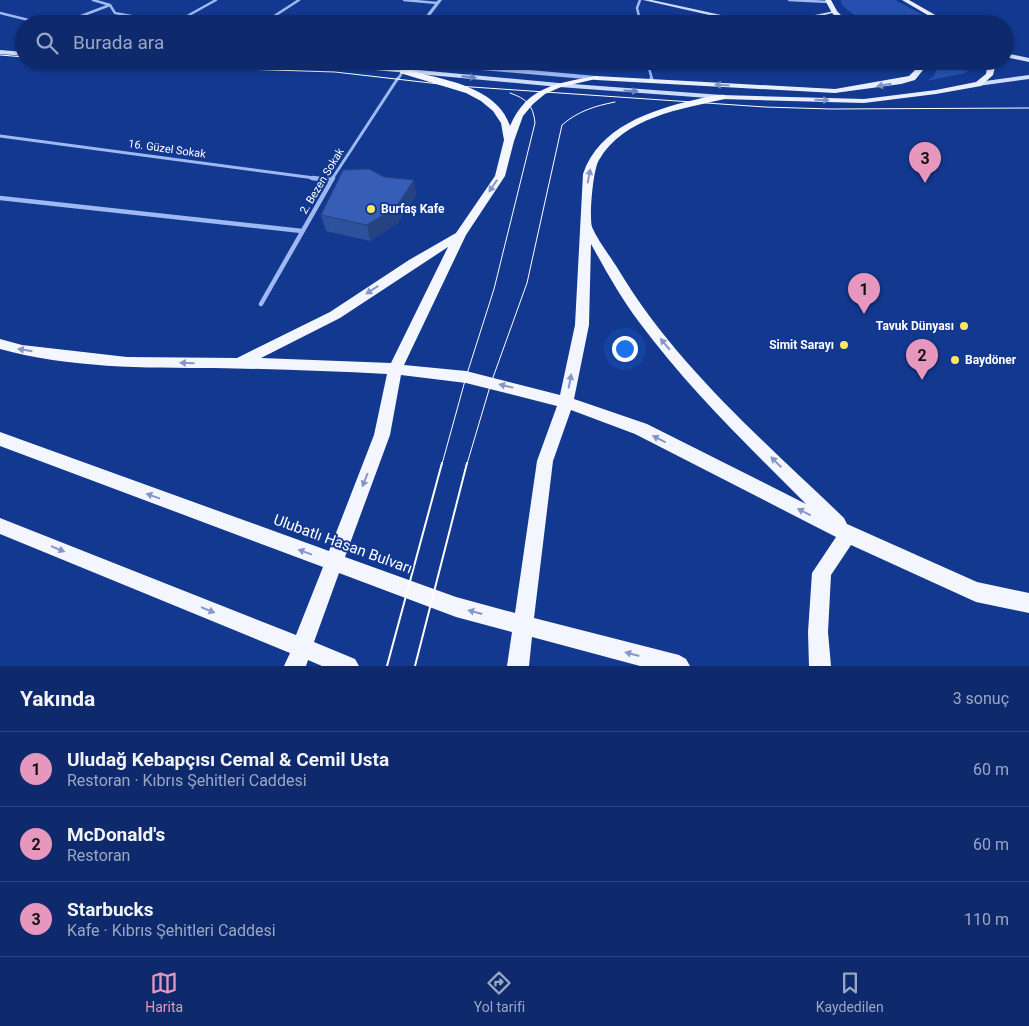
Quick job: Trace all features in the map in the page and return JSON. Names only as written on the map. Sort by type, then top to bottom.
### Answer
[{"type":"highway","points":[[403,71],[457,86],[475,94],[491,105],[506,123],[509,141]]},
{"type":"highway","points":[[295,666],[382,435],[395,369],[460,235],[500,176],[509,141],[519,116],[530,102],[542,92],[559,85],[596,78]]},
{"type":"highway","points":[[518,666],[545,461],[566,402],[582,325],[588,174],[596,156],[616,135],[632,125],[668,110],[722,97]]},
{"type":"highway","points":[[585,224],[638,309],[663,342],[709,395],[848,534]]},
{"type":"highway","points":[[236,365],[334,315],[413,263],[460,235]]},
{"type":"highway","points":[[0,344],[22,350],[127,362],[236,365],[303,364],[395,369],[466,377],[566,402],[641,430],[848,534],[976,592],[1029,602]]},
{"type":"highway","name":"Ulubatlı Hasan Bulvarı","points":[[0,439],[456,607],[679,666]]},
{"type":"highway","points":[[0,526],[348,666]]},
{"type":"highway","points":[[820,666],[818,632],[822,573],[848,534]]},
{"type":"main road","points":[[645,0],[717,15]]},
{"type":"main road","points":[[905,0],[932,15]]},
{"type":"main road","points":[[809,15],[830,5],[839,15]]},
{"type":"main road","points":[[0,52],[15,53]]},
{"type":"main road","points":[[1014,57],[1029,60]]},
{"type":"main road","points":[[394,70],[722,97],[864,101],[1029,77]]},
{"type":"main road","points":[[596,78],[835,90],[879,86],[912,78],[919,70]]},
{"type":"main road","points":[[978,84],[989,75],[990,70]]},
{"type":"street","points":[[93,0],[110,5],[115,13],[128,15]]},
{"type":"street","points":[[189,15],[216,0]]},
{"type":"street","points":[[276,15],[299,0]]},
{"type":"street","points":[[404,0],[439,2]]},
{"type":"street","points":[[639,15],[637,8],[640,0]]},
{"type":"street","points":[[789,0],[830,5]]},
{"type":"street","points":[[429,15],[439,2]]},
{"type":"street","points":[[84,15],[110,5]]},
{"type":"street","points":[[0,12],[15,16]]},
{"type":"street","points":[[504,70],[596,78]]},
{"type":"street","points":[[649,70],[652,81]]},
{"type":"street","name":"2. Bezen Sokak","points":[[261,304],[331,180],[403,71]]},
{"type":"street","name":"16. Güzel Sokak","points":[[0,136],[331,180]]},
{"type":"street","points":[[0,198],[302,231]]},
{"type":"shaded area","points":[[841,0],[895,0],[923,15],[854,15],[842,5]]},
{"type":"shaded area","points":[[968,70],[965,73],[927,81],[934,76],[936,71]]},
{"type":"building","points":[[369,169],[384,177],[414,180],[396,207],[367,225],[321,215],[343,170]]},
{"type":"tram line","points":[[0,55],[15,56]]},
{"type":"tram line","points":[[272,70],[335,72],[457,86],[765,107],[831,109],[1029,108]]},
{"type":"tram line","points":[[442,464],[466,377],[494,289],[535,123],[531,107],[525,100],[510,93]]},
{"type":"tram line","points":[[467,464],[491,383],[527,283],[562,125],[574,116],[587,110],[615,102]]},
{"type":"tram line","points":[[387,666],[442,463]]},
{"type":"tram line","points":[[415,666],[467,463]]},
{"type":"place","name":"Starbucks","points":[[925,183]]},
{"type":"place","name":"Burfaş Kafe","points":[[371,209]]},
{"type":"place","name":"Uludağ Kebapçısı Cemal & Cemil Usta","points":[[864,314]]},
{"type":"place","name":"Tavuk Dünyası","points":[[964,326]]},
{"type":"place","name":"Simit Sarayı","points":[[844,345]]},
{"type":"place","name":"Baydöner","points":[[955,360]]},
{"type":"place","name":"McDonald's","points":[[922,380]]}]
